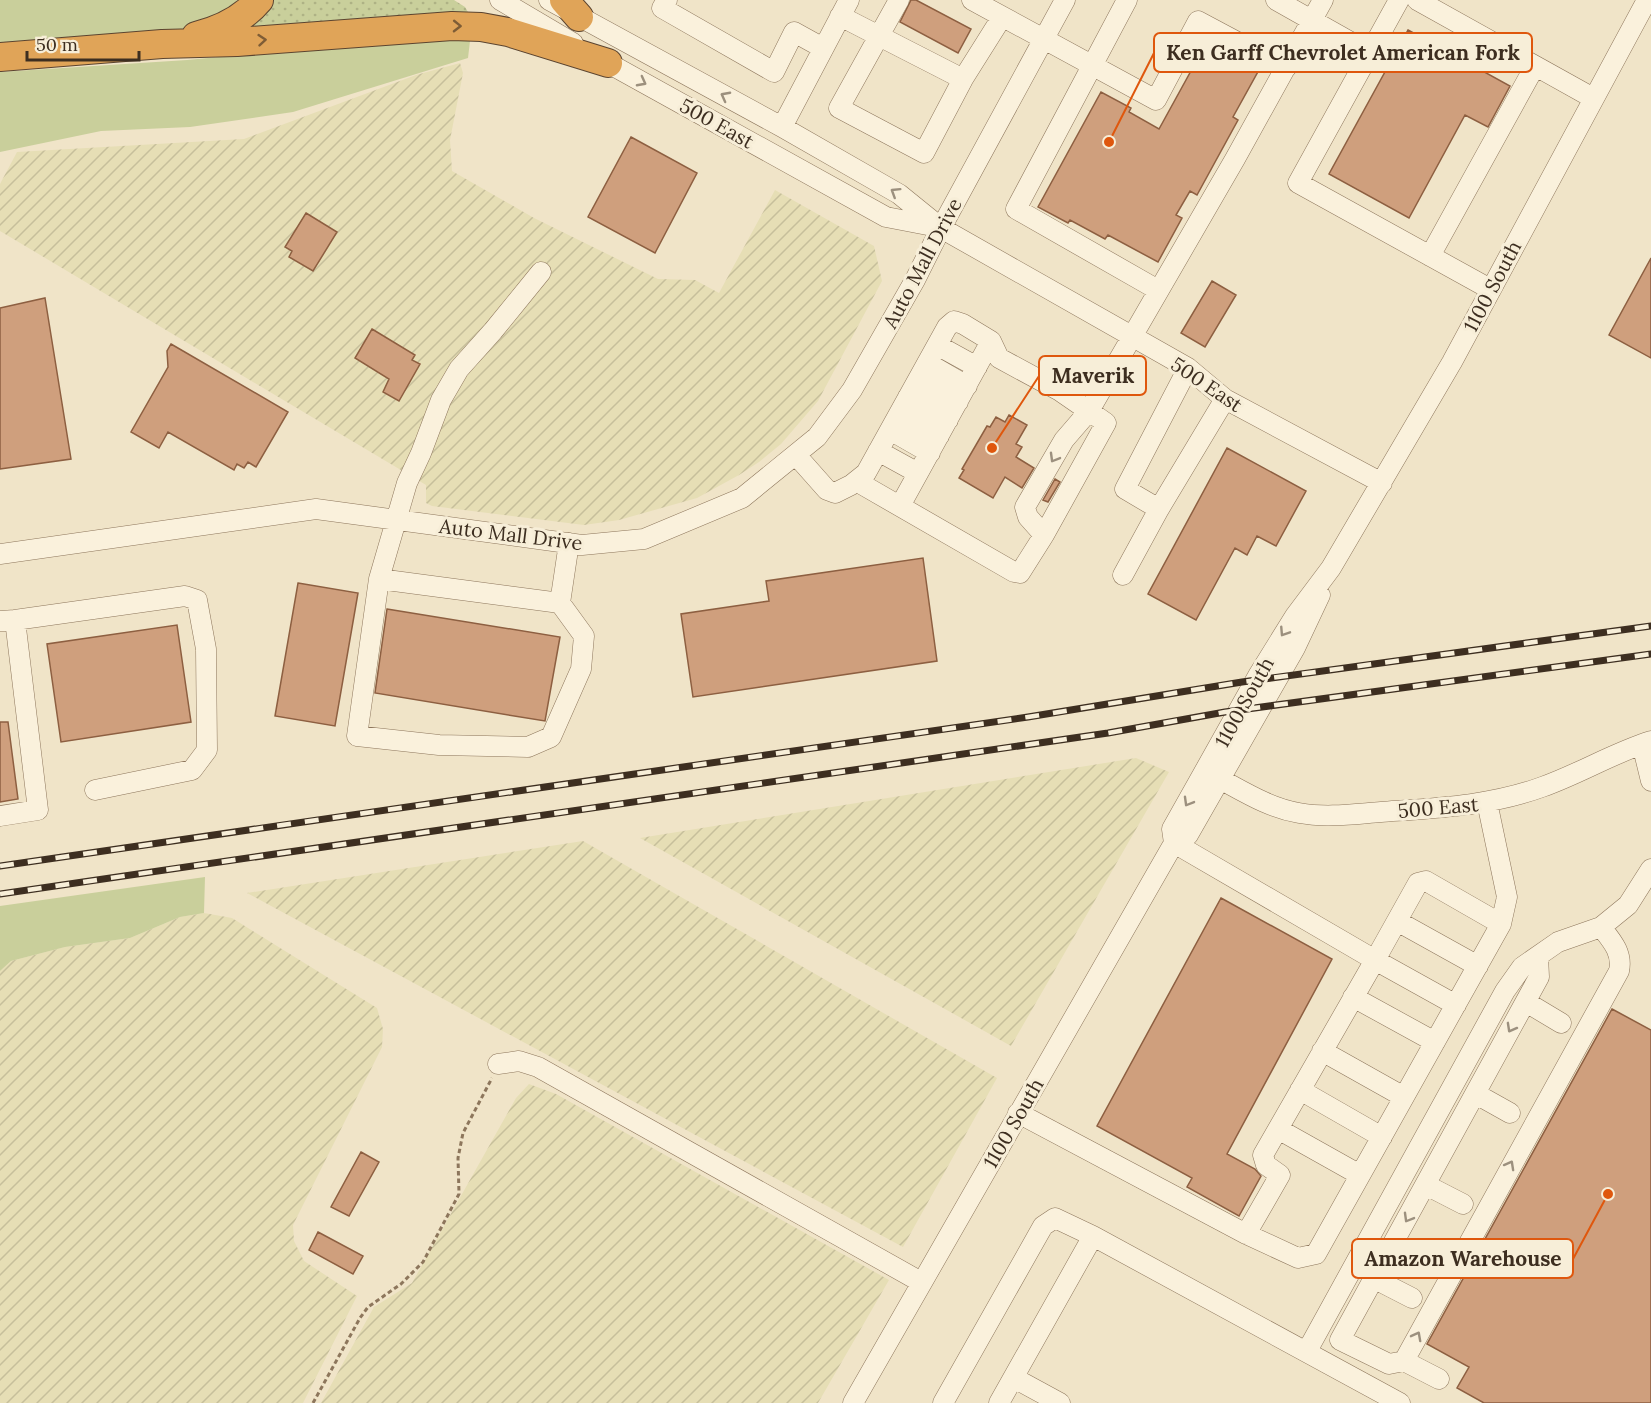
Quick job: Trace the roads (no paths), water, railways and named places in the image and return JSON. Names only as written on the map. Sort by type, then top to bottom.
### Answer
[{"type":"highway","points":[[162,44],[205,34],[223,27],[242,16],[260,0]]},
{"type":"highway","points":[[0,57],[441,26],[508,32],[608,63]]},
{"type":"street","name":"500 East","points":[[500,0],[608,63],[886,217],[941,228]]},
{"type":"street","name":"500 East","points":[[549,0],[572,8],[899,194],[941,228],[1188,368],[1225,399],[1382,483]]},
{"type":"street","points":[[667,0],[662,8],[774,72],[794,32],[823,48]]},
{"type":"street","points":[[899,0],[839,108],[924,153],[963,79],[1002,17]]},
{"type":"street","points":[[972,0],[1156,100],[1198,21],[1286,68]]},
{"type":"street","name":"Auto Mall Drive","points":[[0,554],[316,508],[582,545],[644,538],[742,498],[818,437],[852,390],[915,280],[1065,0]]},
{"type":"street","points":[[1127,0],[1016,209],[1158,290]]},
{"type":"street","points":[[1276,0],[1370,53]]},
{"type":"street","points":[[1044,535],[1028,518],[1025,507],[1064,440],[1089,411],[1323,0]]},
{"type":"street","points":[[1399,0],[1298,183],[1490,289]]},
{"type":"street","points":[[1417,0],[1593,98]]},
{"type":"street","name":"1100 South","points":[[1174,843],[1172,829],[1233,719],[1284,633],[1331,568],[1452,362],[1647,0]]},
{"type":"street","points":[[782,127],[845,5],[878,35],[963,79]]},
{"type":"street","points":[[1430,256],[1535,66]]},
{"type":"street","points":[[541,272],[459,369],[441,400],[407,483],[379,579],[357,736],[439,746],[528,747],[551,737],[581,669],[584,636],[560,603],[568,543]]},
{"type":"street","points":[[796,455],[827,490],[835,493],[856,481],[866,472],[947,327],[954,321],[991,341],[999,358],[1060,391],[1106,423],[1044,535],[1020,573],[1014,572],[856,481]]},
{"type":"street","points":[[900,506],[991,341]]},
{"type":"street","points":[[937,345],[977,367]]},
{"type":"street","points":[[1160,509],[1125,489],[1188,368]]},
{"type":"street","points":[[908,397],[962,394]]},
{"type":"street","points":[[908,397],[939,436]]},
{"type":"street","points":[[908,397],[939,436]]},
{"type":"street","points":[[1123,574],[1225,399]]},
{"type":"street","points":[[878,451],[918,473]]},
{"type":"street","name":"1100 South","points":[[853,1403],[1174,843],[1188,835],[1295,648],[1331,568]]},
{"type":"street","points":[[379,579],[560,603]]},
{"type":"street","points":[[0,816],[39,810],[8,620],[185,596],[197,600],[206,648],[207,750],[192,770],[95,790]]},
{"type":"street","name":"500 East","points":[[1220,779],[1256,799],[1301,814],[1318,816],[1446,808],[1487,802],[1557,782],[1647,742]]},
{"type":"street","points":[[1647,742],[1651,781]]},
{"type":"street","points":[[1018,1113],[1246,1234],[1298,1258],[1316,1254],[1501,924],[1507,897],[1487,802]]},
{"type":"street","points":[[1174,843],[1456,1005]]},
{"type":"street","points":[[1307,1352],[1505,990],[1522,967],[1558,942],[1601,927],[1628,905],[1651,869]]},
{"type":"street","points":[[1246,1234],[1280,1174],[1266,1165],[1263,1155],[1418,883],[1426,881],[1501,924]]},
{"type":"street","points":[[1397,921],[1478,966]]},
{"type":"street","points":[[1404,1361],[1619,971],[1620,956],[1616,946],[1601,927]]},
{"type":"street","points":[[1439,1379],[1404,1361],[1389,1364],[1340,1340],[1539,977],[1538,956]]},
{"type":"street","points":[[1353,997],[1435,1042]]},
{"type":"street","points":[[1526,1002],[1561,1023]]},
{"type":"street","points":[[1322,1051],[1404,1097]]},
{"type":"street","points":[[498,1064],[519,1061],[538,1066],[921,1282]]},
{"type":"street","points":[[1300,1090],[1382,1137]]},
{"type":"street","points":[[1476,1094],[1510,1113]]},
{"type":"street","points":[[1278,1129],[1360,1175]]},
{"type":"street","points":[[1426,1185],[1462,1204]]},
{"type":"street","points":[[943,1403],[1043,1226],[1055,1218],[1093,1236],[1307,1352],[1393,1402]]},
{"type":"street","points":[[1001,1402],[1093,1236]]},
{"type":"street","points":[[1373,1278],[1412,1298]]},
{"type":"street","points":[[1014,1378],[1060,1403]]},
{"type":"railway","points":[[0,866],[1028,717],[1242,682],[1651,626]]},
{"type":"railway","points":[[0,894],[1108,733],[1225,712],[1651,654]]},
{"type":"place","name":"Ken Garff Chevrolet American Fork","points":[[1109,142]]},
{"type":"place","name":"Maverik","points":[[992,448]]},
{"type":"place","name":"Amazon Warehouse","points":[[1608,1194]]}]
